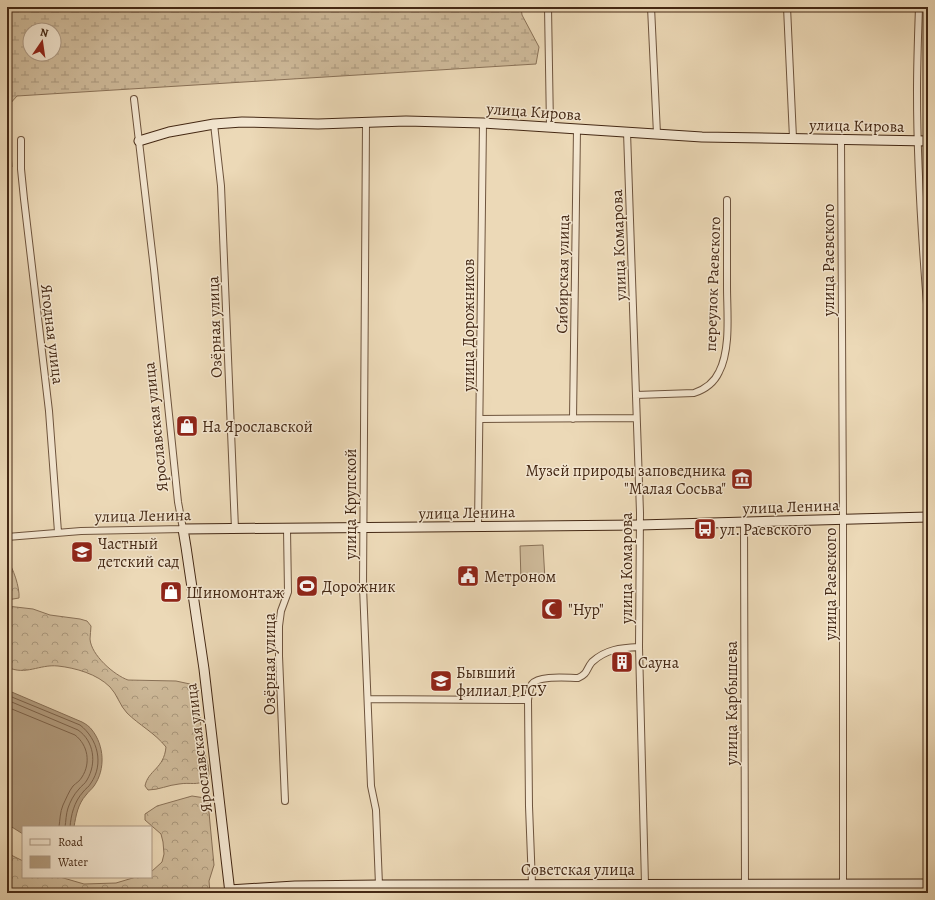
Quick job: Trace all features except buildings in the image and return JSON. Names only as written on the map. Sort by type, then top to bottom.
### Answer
[{"type":"street","points":[[548,7],[550,128]]},
{"type":"street","points":[[651,7],[657,134]]},
{"type":"street","points":[[788,7],[793,138]]},
{"type":"street","points":[[919,7],[917,92],[918,141],[924,270],[928,317]]},
{"type":"street","name":"Ярославская улица","points":[[134,99],[178,502],[186,547],[204,676],[229,891]]},
{"type":"street","name":"улица Кирова","points":[[139,141],[169,132],[214,124],[242,122],[318,124],[406,121],[483,123],[657,134],[841,140],[928,141]]},
{"type":"street","name":"улица Крупской","points":[[366,122],[362,587],[371,786],[376,810],[379,885]]},
{"type":"street","name":"улица Дорожников","points":[[478,527],[483,123]]},
{"type":"street","name":"Озёрная улица","points":[[214,124],[221,186],[235,529]]},
{"type":"street","name":"Сибирская улица","points":[[573,418],[577,129]]},
{"type":"street","name":"улица Комарова","points":[[627,132],[636,395],[639,525],[639,646],[645,884]]},
{"type":"street","name":"Ягодная улица","points":[[21,140],[21,169],[24,199],[53,447],[58,532]]},
{"type":"street","name":"улица Раевского","points":[[841,140],[843,885]]},
{"type":"street","name":"переулок Раевского","points":[[636,395],[694,393],[703,390],[710,385],[719,372],[726,350],[727,200]]},
{"type":"street","points":[[480,419],[636,418]]},
{"type":"street","name":"улица Ленина","points":[[7,537],[58,532],[639,525],[928,517]]},
{"type":"street","name":"улица Карбышева","points":[[744,522],[745,884]]},
{"type":"street","name":"Озёрная улица","points":[[285,801],[279,634],[281,611],[288,592],[287,529]]},
{"type":"street","points":[[532,884],[529,806],[528,700],[532,684],[542,678],[578,678],[586,674],[591,663],[604,653],[616,649],[639,646]]},
{"type":"street","points":[[368,699],[528,700]]},
{"type":"street","name":"Советская улица","points":[[229,891],[282,886],[379,885],[928,884]]},
{"type":"green space","points":[[7,7],[521,7],[522,15],[539,47],[536,64],[17,96],[8,106],[12,167],[7,167]]},
{"type":"green space","points":[[543,545],[545,580],[521,581],[520,546]]},
{"type":"green space","points":[[7,560],[12,567],[16,578],[19,598],[7,600]]},
{"type":"green space","points":[[7,606],[33,609],[50,615],[87,621],[91,626],[90,639],[94,651],[104,664],[116,674],[128,680],[176,681],[190,684],[198,698],[203,747],[209,774],[207,780],[200,783],[175,785],[148,790],[145,786],[149,776],[162,760],[166,747],[157,737],[127,713],[122,707],[115,693],[105,682],[93,675],[72,668],[58,666],[26,670],[7,667]]},
{"type":"green space","points":[[192,796],[205,798],[208,802],[214,865],[209,881],[210,893],[7,893],[7,853],[22,860],[22,878],[63,878],[84,884],[116,883],[133,878],[152,878],[152,871],[162,862],[164,854],[163,842],[161,834],[145,820],[145,814],[157,806]]},
{"type":"water","points":[[7,690],[82,722],[90,728],[99,743],[102,765],[98,779],[79,806],[74,826],[22,826],[22,833],[7,824]]},
{"type":"place","name":"На Ярославской","points":[[187,426]]},
{"type":"place","name":"Музей природы заповедника \"Малая Сосьва\"","points":[[742,479]]},
{"type":"place","name":"ул. Раевского","points":[[705,529]]},
{"type":"place","name":"Частный детский сад","points":[[82,552]]},
{"type":"place","name":"Метроном","points":[[468,576]]},
{"type":"place","name":"Дорожник","points":[[307,586]]},
{"type":"place","name":"Шиномонтаж","points":[[171,592]]},
{"type":"place","name":"\"Нур\"","points":[[552,609]]},
{"type":"place","name":"Сауна","points":[[622,662]]},
{"type":"place","name":"Бывший филиал РГСУ","points":[[441,681]]}]
